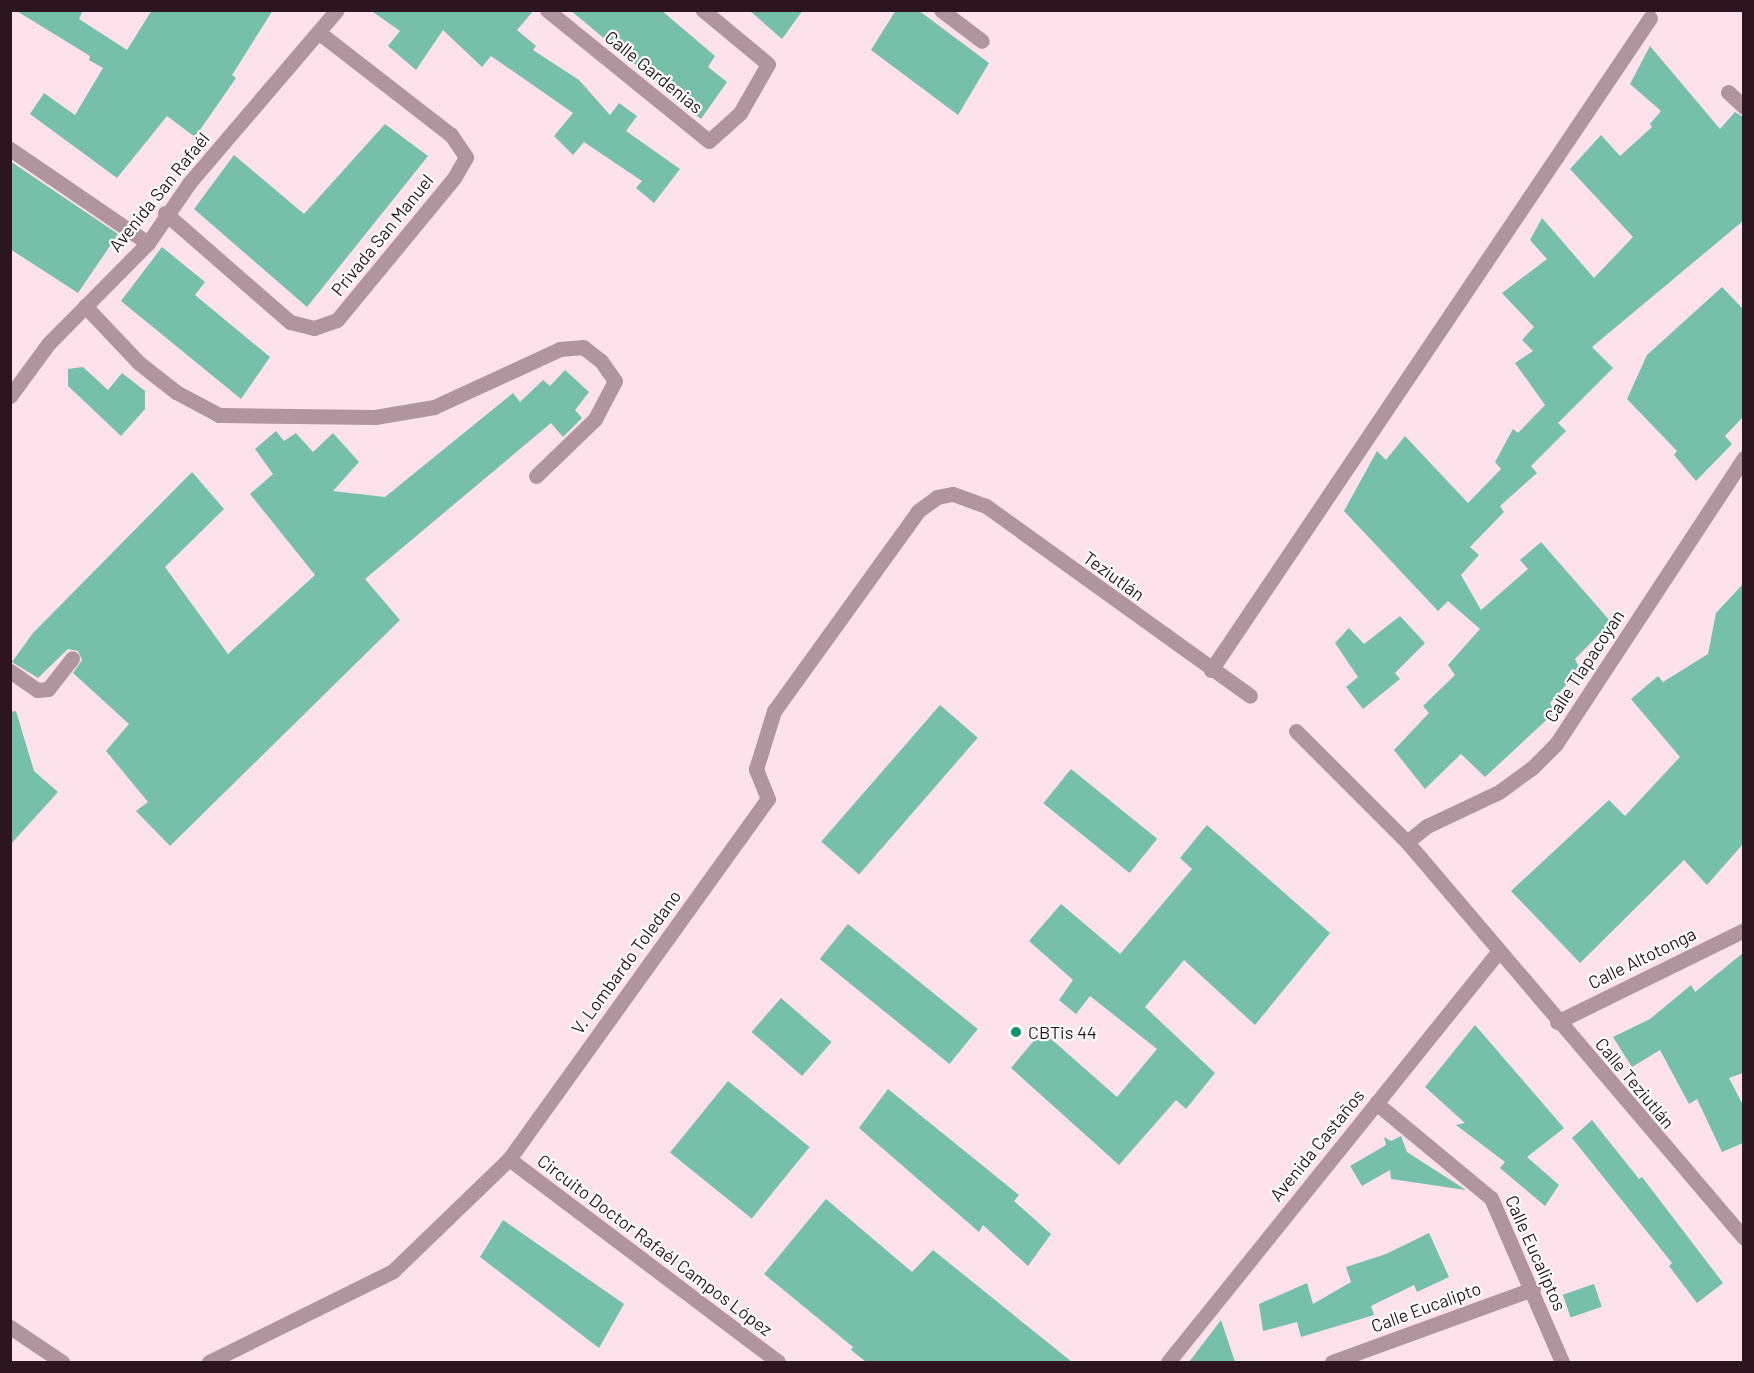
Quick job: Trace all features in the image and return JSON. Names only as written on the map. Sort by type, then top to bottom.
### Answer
[{"type":"street","name":"Avenida San Rafaél","points":[[10,396],[49,343],[148,243],[165,213],[337,10]]},
{"type":"street","name":"Calle Gardenias","points":[[547,10],[709,141],[740,113],[768,64],[703,10]]},
{"type":"street","points":[[941,10],[982,41]]},
{"type":"street","points":[[1211,670],[1650,18]]},
{"type":"street","name":"Privada San Manuel","points":[[165,213],[290,322],[314,328],[338,320],[454,178],[466,157],[451,135],[318,32]]},
{"type":"street","points":[[1728,92],[1743,107]]},
{"type":"street","points":[[10,149],[148,243]]},
{"type":"street","points":[[85,306],[139,363],[176,392],[219,415],[375,417],[434,407],[560,349],[583,347],[601,361],[615,381],[595,419],[536,476]]},
{"type":"street","name":"Calle Tlapacoyan","points":[[1407,842],[1427,826],[1498,792],[1533,767],[1556,744],[1743,458]]},
{"type":"street","name":"Teziutlán","points":[[953,494],[986,506],[1250,696]]},
{"type":"street","name":"V. Lombardo Toledano","points":[[208,1362],[393,1271],[509,1159],[768,799],[756,770],[774,711],[918,511],[937,497],[953,494]]},
{"type":"street","points":[[10,671],[37,690],[48,689],[72,658]]},
{"type":"street","points":[[1296,731],[1407,842],[1498,952]]},
{"type":"street","name":"Calle Altotonga","points":[[1557,1022],[1743,930]]},
{"type":"street","name":"Calle Teziutlán","points":[[1498,952],[1743,1238]]},
{"type":"street","name":"Avenida Castaños","points":[[1168,1362],[1498,952]]},
{"type":"street","name":"Calle Eucaliptos","points":[[1376,1103],[1491,1198],[1533,1289],[1562,1362]]},
{"type":"street","name":"Circuito Doctor Rafaél Campos López","points":[[509,1159],[778,1362]]},
{"type":"street","name":"Calle Eucalipto","points":[[1332,1362],[1533,1289]]},
{"type":"street","points":[[11,1328],[62,1362]]},
{"type":"building","points":[[15,10],[83,10],[79,19],[127,50],[152,10],[273,10],[232,75],[236,78],[195,137],[167,116],[117,178],[30,114],[44,93],[75,115],[103,68],[89,60],[90,56]]},
{"type":"building","points":[[370,10],[534,10],[517,30],[536,46],[533,50],[579,80],[610,115],[619,103],[637,116],[626,131],[680,169],[654,203],[636,188],[642,181],[584,142],[573,155],[554,136],[573,113],[491,56],[482,67],[443,30],[416,70],[388,46],[400,31]]},
{"type":"building","points":[[570,10],[661,10],[715,56],[708,67],[727,82],[701,119]]},
{"type":"building","points":[[749,10],[803,10],[782,39]]},
{"type":"building","points":[[896,10],[918,10],[989,63],[958,115],[871,50]]},
{"type":"building","points":[[1650,46],[1720,129],[1735,112],[1743,117],[1743,221],[1592,347],[1613,368],[1558,423],[1566,431],[1531,466],[1537,473],[1500,506],[1504,512],[1470,547],[1479,555],[1461,575],[1481,610],[1528,569],[1520,560],[1541,542],[1611,622],[1575,659],[1580,669],[1550,703],[1555,712],[1485,777],[1461,754],[1425,789],[1394,750],[1429,713],[1423,706],[1455,675],[1448,665],[1480,629],[1448,601],[1438,611],[1344,511],[1377,451],[1386,460],[1405,436],[1468,503],[1501,469],[1495,462],[1513,429],[1518,433],[1545,405],[1515,363],[1533,351],[1522,340],[1534,327],[1502,293],[1547,259],[1530,240],[1542,218],[1594,278],[1633,237],[1570,169],[1601,135],[1620,156],[1652,127],[1650,124],[1661,111],[1630,84]]},
{"type":"building","points":[[385,124],[428,156],[307,307],[194,209],[234,155],[304,214]]},
{"type":"building","points":[[10,161],[118,234],[78,293],[10,249]]},
{"type":"building","points":[[162,247],[205,282],[195,295],[270,357],[241,399],[121,301]]},
{"type":"building","points":[[1722,287],[1743,309],[1743,417],[1725,436],[1732,444],[1696,481],[1674,455],[1677,451],[1627,399],[1647,355]]},
{"type":"building","points":[[83,367],[108,390],[122,373],[145,391],[145,409],[121,436],[68,386],[68,369]]},
{"type":"building","points":[[565,370],[589,392],[575,410],[582,418],[563,437],[551,423],[365,579],[400,620],[170,846],[136,811],[148,802],[106,751],[129,724],[73,673],[82,660],[78,651],[68,649],[38,678],[12,662],[33,633],[192,472],[224,509],[165,567],[228,654],[315,575],[250,494],[273,474],[255,449],[276,431],[284,441],[296,433],[313,452],[333,433],[359,462],[333,491],[385,497],[513,393],[520,402],[543,380],[550,386]]},
{"type":"building","points":[[1743,584],[1743,844],[1707,885],[1684,860],[1580,963],[1511,891],[1609,800],[1625,816],[1680,757],[1631,699],[1658,676],[1663,682],[1708,654],[1716,613]]},
{"type":"building","points":[[1400,616],[1425,643],[1395,673],[1400,679],[1363,709],[1346,687],[1358,677],[1335,643],[1349,628],[1364,644]]},
{"type":"building","points":[[940,705],[978,738],[859,874],[821,842]]},
{"type":"building","points":[[16,711],[34,771],[58,792],[10,845],[10,712]]},
{"type":"building","points":[[1071,769],[1157,839],[1130,873],[1043,803]]},
{"type":"building","points":[[1207,825],[1330,933],[1255,1025],[1184,960],[1145,1007],[1215,1073],[1186,1109],[1176,1100],[1119,1165],[1011,1068],[1042,1031],[1117,1097],[1157,1049],[1090,996],[1076,1014],[1059,1000],[1073,980],[1029,941],[1061,904],[1120,954],[1192,869],[1180,858]]},
{"type":"building","points":[[848,924],[978,1029],[949,1064],[820,959]]},
{"type":"building","points":[[1743,953],[1743,1073],[1729,1078],[1743,1105],[1743,1143],[1722,1152],[1697,1099],[1689,1104],[1660,1050],[1632,1067],[1613,1037],[1650,1019],[1691,985],[1695,992]]},
{"type":"building","points":[[781,998],[832,1042],[802,1076],[751,1032]]},
{"type":"building","points":[[1475,1025],[1564,1128],[1527,1157],[1559,1185],[1545,1206],[1500,1168],[1505,1162],[1456,1125],[1465,1123],[1425,1087]]},
{"type":"building","points":[[728,1081],[810,1147],[752,1219],[670,1152]]},
{"type":"building","points":[[888,1089],[1019,1195],[1014,1201],[1051,1234],[1028,1266],[983,1225],[979,1232],[859,1128]]},
{"type":"building","points":[[1592,1120],[1639,1179],[1642,1177],[1723,1283],[1697,1303],[1669,1266],[1672,1263],[1572,1138]]},
{"type":"building","points":[[1401,1136],[1407,1152],[1466,1190],[1391,1179],[1390,1170],[1362,1186],[1350,1166],[1386,1145],[1384,1137],[1391,1141]]},
{"type":"building","points":[[826,1199],[912,1272],[933,1250],[1072,1362],[866,1362],[851,1350],[853,1347],[764,1274]]},
{"type":"building","points":[[503,1220],[624,1304],[599,1348],[480,1257]]},
{"type":"building","points":[[1429,1233],[1449,1277],[1417,1292],[1414,1285],[1371,1306],[1374,1315],[1301,1337],[1297,1322],[1263,1331],[1259,1304],[1307,1283],[1313,1304],[1351,1282],[1346,1267],[1386,1254]]},
{"type":"building","points":[[1594,1284],[1602,1307],[1571,1317],[1563,1295]]},
{"type":"building","points":[[1221,1320],[1235,1362],[1189,1362]]},
{"type":"place","name":"CBTis 44","points":[[1016,1032]]}]
